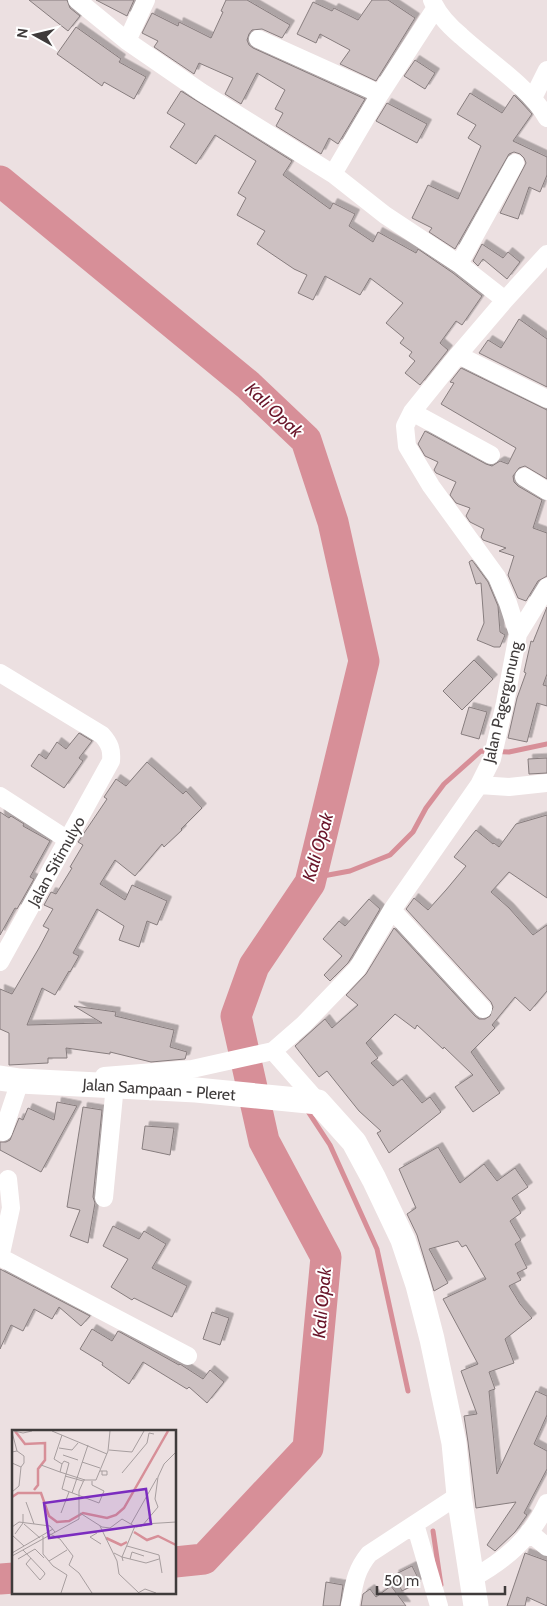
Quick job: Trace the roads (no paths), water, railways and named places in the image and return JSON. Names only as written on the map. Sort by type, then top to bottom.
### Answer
[{"type":"main road","name":"Jalan Sampaan - Pleret","points":[[10,1080],[115,1085],[194,1079],[306,1101]]},
{"type":"main road","points":[[306,1101],[354,1142],[403,1240],[418,1285],[438,1365],[454,1444],[459,1495],[476,1606]]},
{"type":"street","points":[[77,0],[127,41],[201,92],[333,174],[384,215],[459,264],[505,300]]},
{"type":"street","points":[[127,41],[146,0]]},
{"type":"street","points":[[333,174],[434,5],[451,28],[533,98],[547,118]]},
{"type":"street","points":[[258,39],[380,94]]},
{"type":"street","points":[[533,98],[547,70]]},
{"type":"street","points":[[459,264],[515,163]]},
{"type":"street","name":"Jalan Pagergunung","points":[[47,1081],[194,1079],[266,1053],[304,1024],[356,969],[392,910],[478,785],[494,751],[518,634],[497,577],[431,486],[407,446],[404,426],[412,412],[458,355],[547,254]]},
{"type":"street","points":[[458,355],[547,399]]},
{"type":"street","points":[[412,412],[491,455]]},
{"type":"street","points":[[524,477],[547,491]]},
{"type":"street","points":[[518,634],[547,587]]},
{"type":"street","name":"Jalan Sitimulyo","points":[[0,673],[102,735],[109,742],[112,751],[112,761],[0,962]]},
{"type":"street","points":[[478,785],[509,786],[547,783]]},
{"type":"street","points":[[0,796],[68,840]]},
{"type":"street","points":[[392,910],[483,1009]]},
{"type":"street","points":[[266,1053],[306,1101]]},
{"type":"street","points":[[3,1132],[10,1080]]},
{"type":"street","points":[[104,1198],[115,1085]]},
{"type":"street","points":[[8,1179],[11,1208],[0,1258],[188,1356]]},
{"type":"street","points":[[350,1606],[355,1576],[360,1565],[369,1554],[459,1495]]},
{"type":"street","points":[[471,1579],[496,1565],[515,1550],[547,1503]]},
{"type":"street","points":[[415,1524],[440,1606]]},
{"type":"street","points":[[529,1532],[547,1547]]},
{"type":"waterway","name":"Kali Opak","points":[[0,181],[248,385],[306,440],[333,522],[364,661],[310,883],[254,966],[236,1016],[264,1141],[326,1257],[308,1448],[204,1559],[176,1562]]},
{"type":"waterway","points":[[312,878],[350,871],[390,855],[413,832],[426,808],[444,784],[481,751],[509,752],[547,744]]},
{"type":"waterway","points":[[307,1110],[330,1145],[377,1249],[408,1391]]},
{"type":"waterway","points":[[433,1531],[441,1585]]},
{"type":"waterway","name":"Kali Opak","points":[[0,1579],[12,1578]]}]
